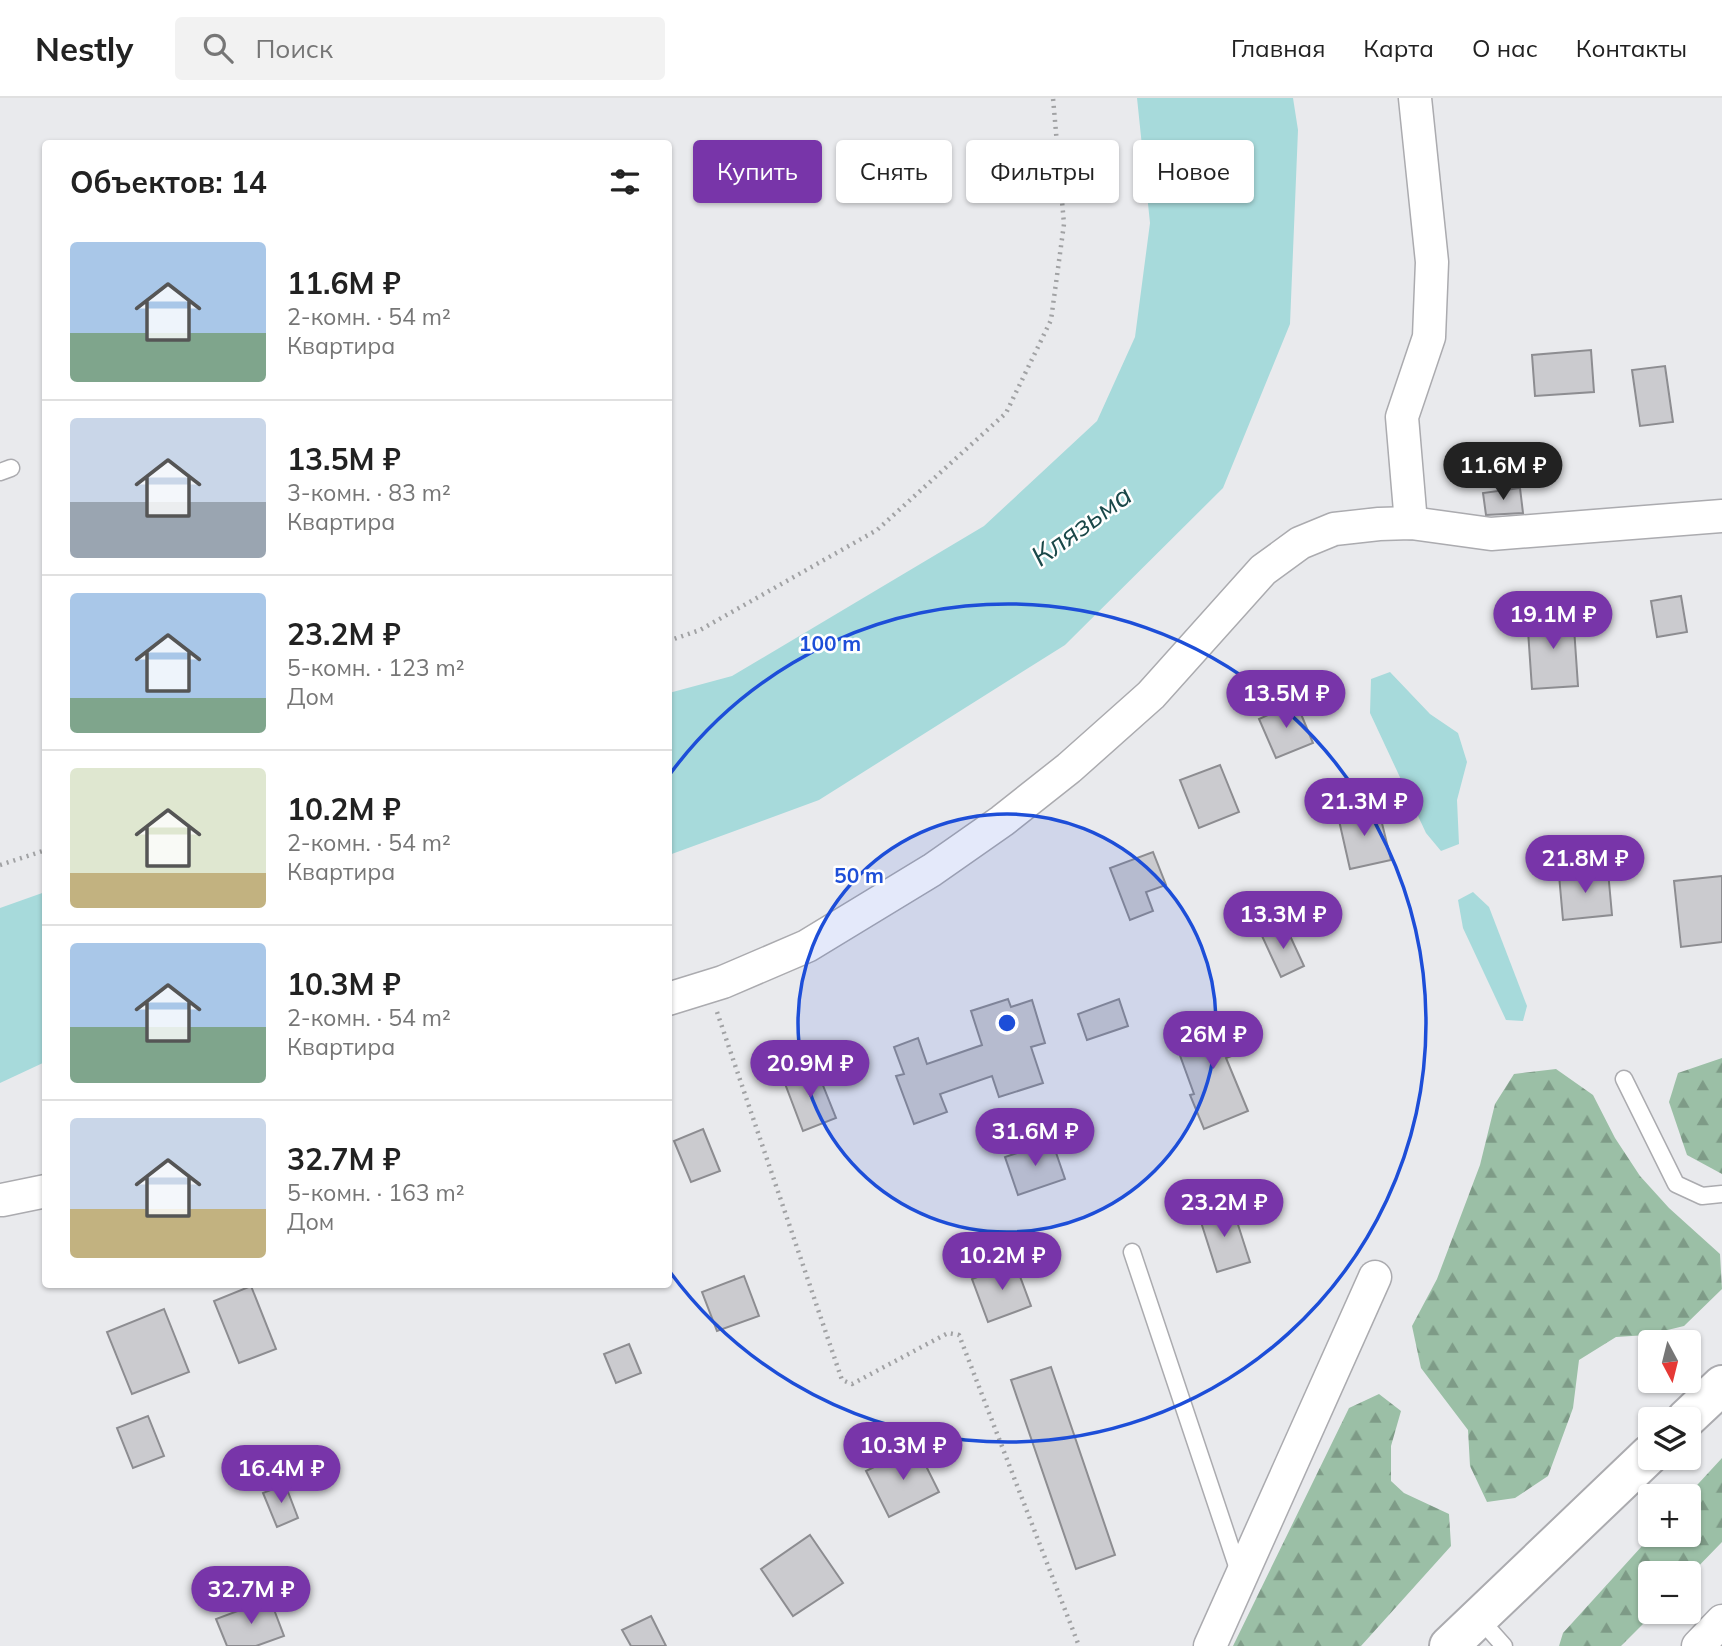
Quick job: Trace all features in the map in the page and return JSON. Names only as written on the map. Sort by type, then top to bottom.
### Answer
[{"type":"highway","points":[[1699,1407],[1722,1385]]},
{"type":"highway","points":[[1449,1646],[1638,1466]]},
{"type":"street","points":[[1411,523],[1402,417],[1429,337],[1432,262],[1415,98]]},
{"type":"street","points":[[672,998],[807,946],[932,870],[1002,821],[1069,768],[1151,695],[1263,570],[1300,543],[1334,529],[1380,523],[1411,523],[1491,534],[1722,516]]},
{"type":"street","points":[[2,1199],[42,1192]]},
{"type":"street","points":[[1210,1646],[1376,1276]]},
{"type":"street","points":[[1698,1646],[1722,1621]]},
{"type":"lane","points":[[1624,1079],[1676,1184],[1702,1196],[1722,1194]]},
{"type":"lane","points":[[1132,1252],[1241,1578]]},
{"type":"lane","points":[[1479,1618],[1504,1646]]},
{"type":"path","points":[[672,639],[700,630],[877,530],[1006,413],[1051,320],[1064,224],[1053,98]]},
{"type":"path","points":[[0,865],[42,851]]},
{"type":"path","points":[[708,986],[842,1380],[852,1384],[948,1333],[959,1335],[1079,1646]]},
{"type":"green space","points":[[1722,1058],[1722,1174],[1687,1155],[1669,1102],[1678,1073]]},
{"type":"green space","points":[[1556,1069],[1593,1095],[1615,1138],[1640,1176],[1669,1208],[1720,1254],[1722,1289],[1684,1326],[1668,1330],[1638,1330],[1638,1336],[1616,1337],[1579,1360],[1573,1408],[1548,1476],[1515,1498],[1487,1502],[1470,1466],[1468,1430],[1421,1368],[1412,1326],[1437,1279],[1480,1165],[1495,1104],[1514,1074]]},
{"type":"green space","points":[[1379,1394],[1401,1411],[1391,1446],[1391,1481],[1404,1493],[1449,1514],[1451,1546],[1361,1646],[1233,1646],[1349,1408]]},
{"type":"green space","points":[[1722,1458],[1722,1542],[1701,1564],[1701,1561],[1638,1561],[1638,1624],[1643,1624],[1621,1646],[1559,1646],[1563,1633],[1641,1547],[1701,1547],[1701,1484],[1698,1484]]},
{"type":"water","name":"Клязьма","points":[[1137,98],[1293,98],[1298,130],[1290,324],[1223,488],[1065,645],[819,800],[672,854],[672,692],[732,676],[984,526],[1097,421],[1135,337],[1150,223],[1148,203],[1254,203],[1254,140],[1141,140]]},
{"type":"water","points":[[1390,672],[1430,714],[1458,733],[1467,762],[1457,800],[1459,844],[1441,851],[1426,833],[1370,713],[1371,679]]},
{"type":"water","points":[[1473,892],[1489,907],[1527,1006],[1523,1021],[1506,1020],[1463,928],[1458,900]]},
{"type":"water","points":[[42,893],[42,1063],[0,1083],[0,908]]},
{"type":"building","points":[[1591,350],[1594,392],[1535,396],[1532,355]]},
{"type":"building","points":[[1665,366],[1673,422],[1640,426],[1632,370]]},
{"type":"building","points":[[1520,488],[1523,513],[1486,515],[1483,493]]},
{"type":"building","points":[[1681,596],[1687,632],[1657,637],[1651,601]]},
{"type":"building","points":[[1573,613],[1578,686],[1532,689],[1527,616]]},
{"type":"building","points":[[1296,702],[1313,743],[1276,758],[1259,719]]},
{"type":"building","points":[[1220,765],[1239,812],[1199,828],[1180,780]]},
{"type":"building","points":[[1378,807],[1391,860],[1350,869],[1338,816]]},
{"type":"building","points":[[1153,852],[1166,885],[1146,892],[1153,911],[1130,920],[1110,868]]},
{"type":"building","points":[[1608,871],[1612,915],[1563,920],[1559,875]]},
{"type":"building","points":[[1722,876],[1722,942],[1681,947],[1674,881]]},
{"type":"building","points":[[1285,925],[1304,966],[1281,977],[1262,936]]},
{"type":"building","points":[[1008,999],[1011,1007],[1032,1000],[1045,1043],[1031,1047],[1043,1083],[999,1097],[992,1076],[940,1094],[947,1112],[914,1124],[896,1076],[904,1074],[894,1047],[918,1038],[927,1064],[982,1045],[971,1011]]},
{"type":"building","points":[[1119,999],[1128,1026],[1087,1040],[1078,1014]]},
{"type":"building","points":[[1235,1017],[1248,1050],[1226,1058],[1248,1111],[1204,1129],[1190,1095],[1194,1094],[1174,1039]]},
{"type":"building","points":[[816,1068],[836,1118],[803,1131],[784,1081]]},
{"type":"building","points":[[703,1129],[720,1171],[691,1182],[674,1141]]},
{"type":"building","points":[[1052,1141],[1065,1179],[1018,1195],[1005,1157]]},
{"type":"building","points":[[1232,1206],[1250,1262],[1217,1272],[1199,1216]]},
{"type":"building","points":[[1015,1263],[1031,1306],[988,1322],[972,1279]]},
{"type":"building","points":[[744,1276],[759,1316],[717,1331],[702,1292]]},
{"type":"building","points":[[252,1288],[276,1349],[239,1363],[214,1301]]},
{"type":"building","points":[[164,1309],[189,1372],[132,1394],[107,1332]]},
{"type":"building","points":[[629,1344],[641,1373],[616,1383],[604,1354]]},
{"type":"building","points":[[1051,1367],[1115,1555],[1076,1569],[1011,1380]]},
{"type":"building","points":[[148,1416],[164,1456],[133,1468],[117,1428]]},
{"type":"building","points":[[916,1446],[939,1492],[889,1517],[866,1471]]},
{"type":"building","points":[[285,1484],[298,1518],[277,1527],[263,1493]]},
{"type":"building","points":[[810,1535],[843,1583],[793,1616],[761,1569]]},
{"type":"building","points":[[270,1599],[284,1636],[256,1646],[227,1646],[216,1619]]},
{"type":"building","points":[[651,1616],[666,1646],[631,1646],[622,1630]]}]
